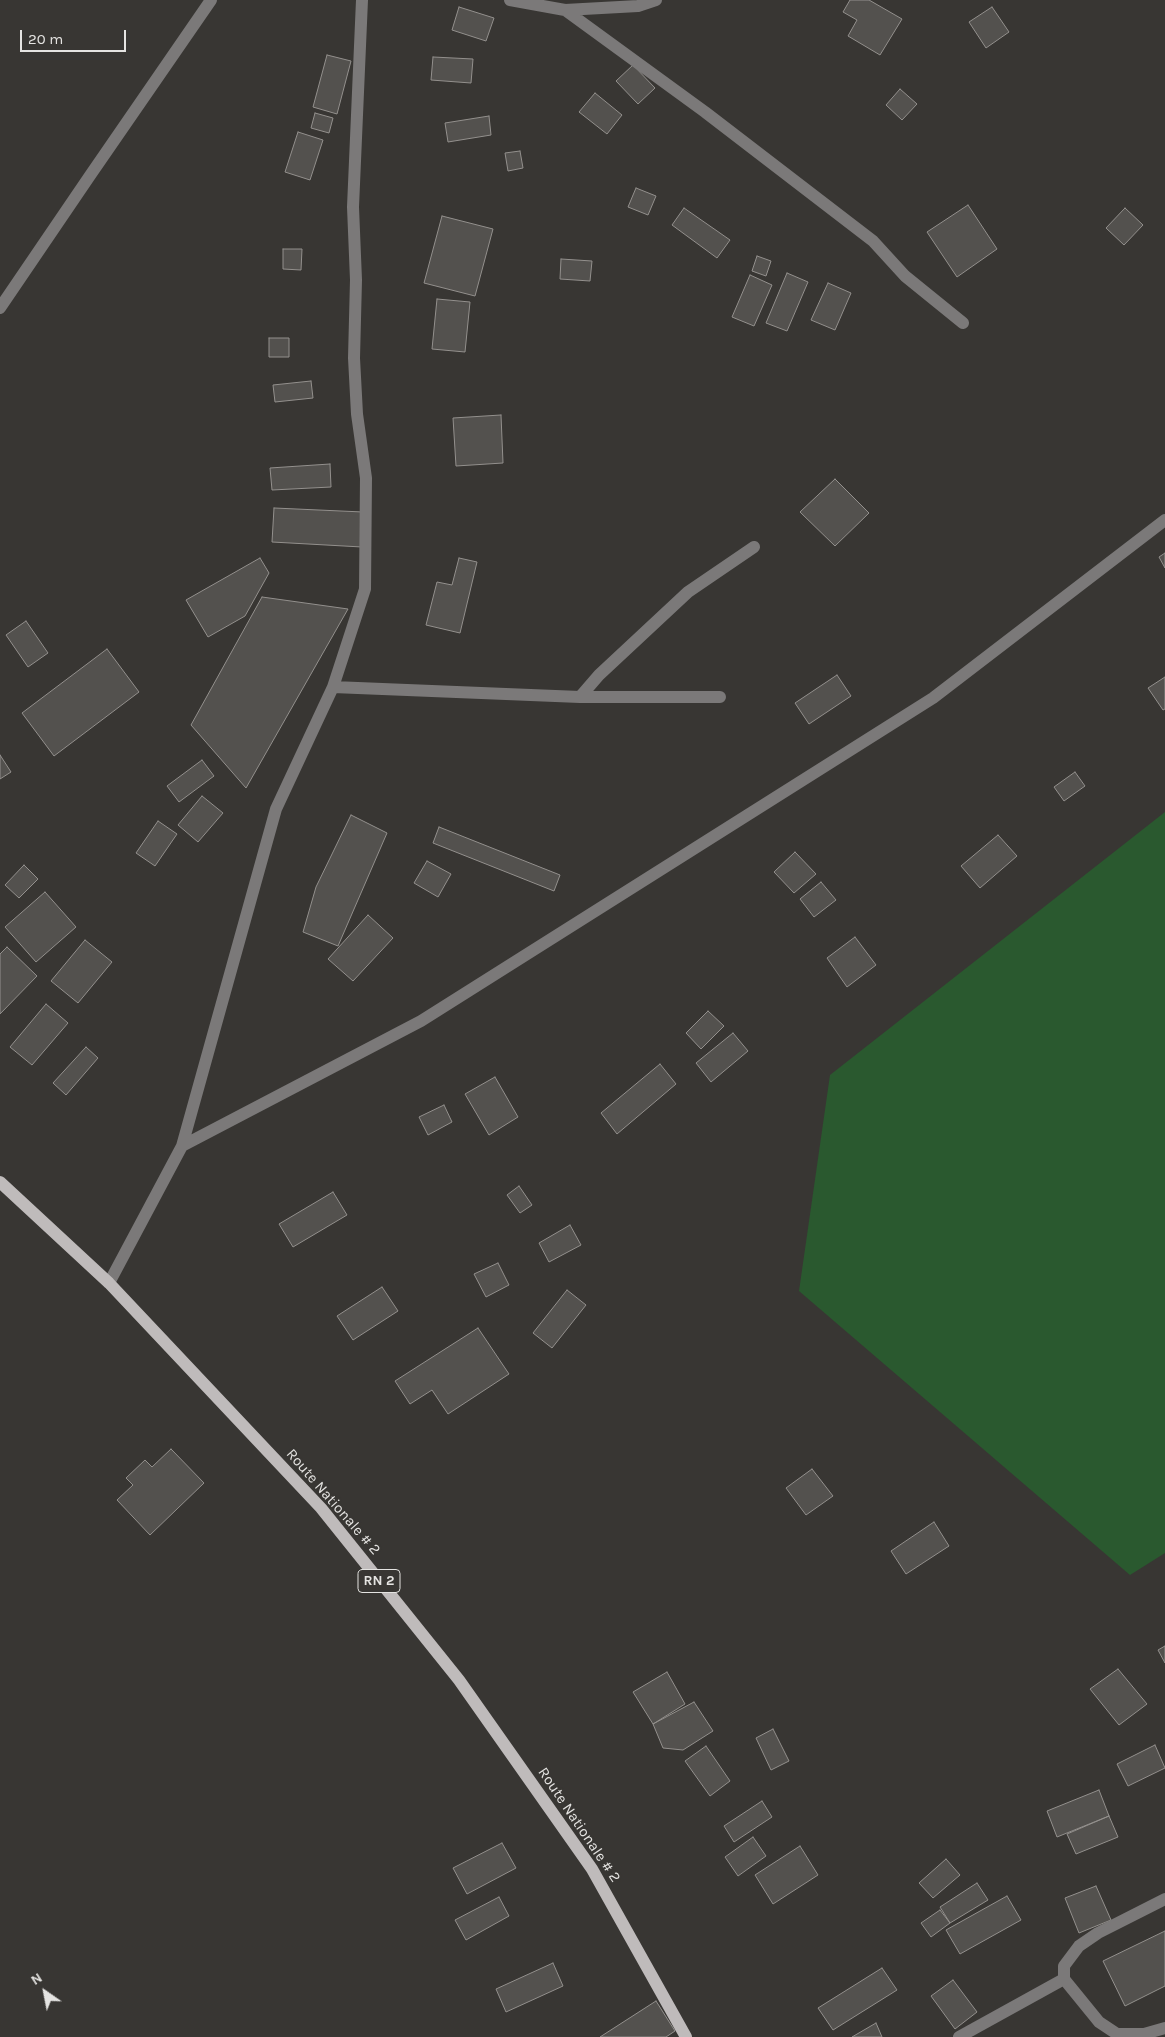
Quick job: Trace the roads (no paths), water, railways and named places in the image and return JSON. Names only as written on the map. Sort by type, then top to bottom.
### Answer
[{"type":"main road","name":"Route Nationale # 2","points":[[0,1182],[109,1283],[321,1508],[459,1680],[592,1869],[686,2037]]},
{"type":"street","points":[[0,308],[211,0]]},
{"type":"street","points":[[109,1283],[182,1146],[276,809],[333,687],[365,589],[366,478],[357,414],[354,358],[356,280],[353,208],[362,0]]},
{"type":"street","points":[[510,0],[565,10],[638,6],[656,0]]},
{"type":"street","points":[[565,10],[705,112],[873,241],[905,276],[962,322]]},
{"type":"street","points":[[182,1146],[420,1021],[933,698],[1165,520]]},
{"type":"street","points":[[580,697],[599,675],[688,592],[754,547]]},
{"type":"street","points":[[333,687],[580,697],[720,697]]},
{"type":"street","points":[[1165,1899],[1098,1933],[1079,1946],[1064,1966],[1064,1979],[1099,2022],[1118,2034],[1144,2034],[1165,2028]]},
{"type":"street","points":[[959,2037],[1064,1979]]}]
